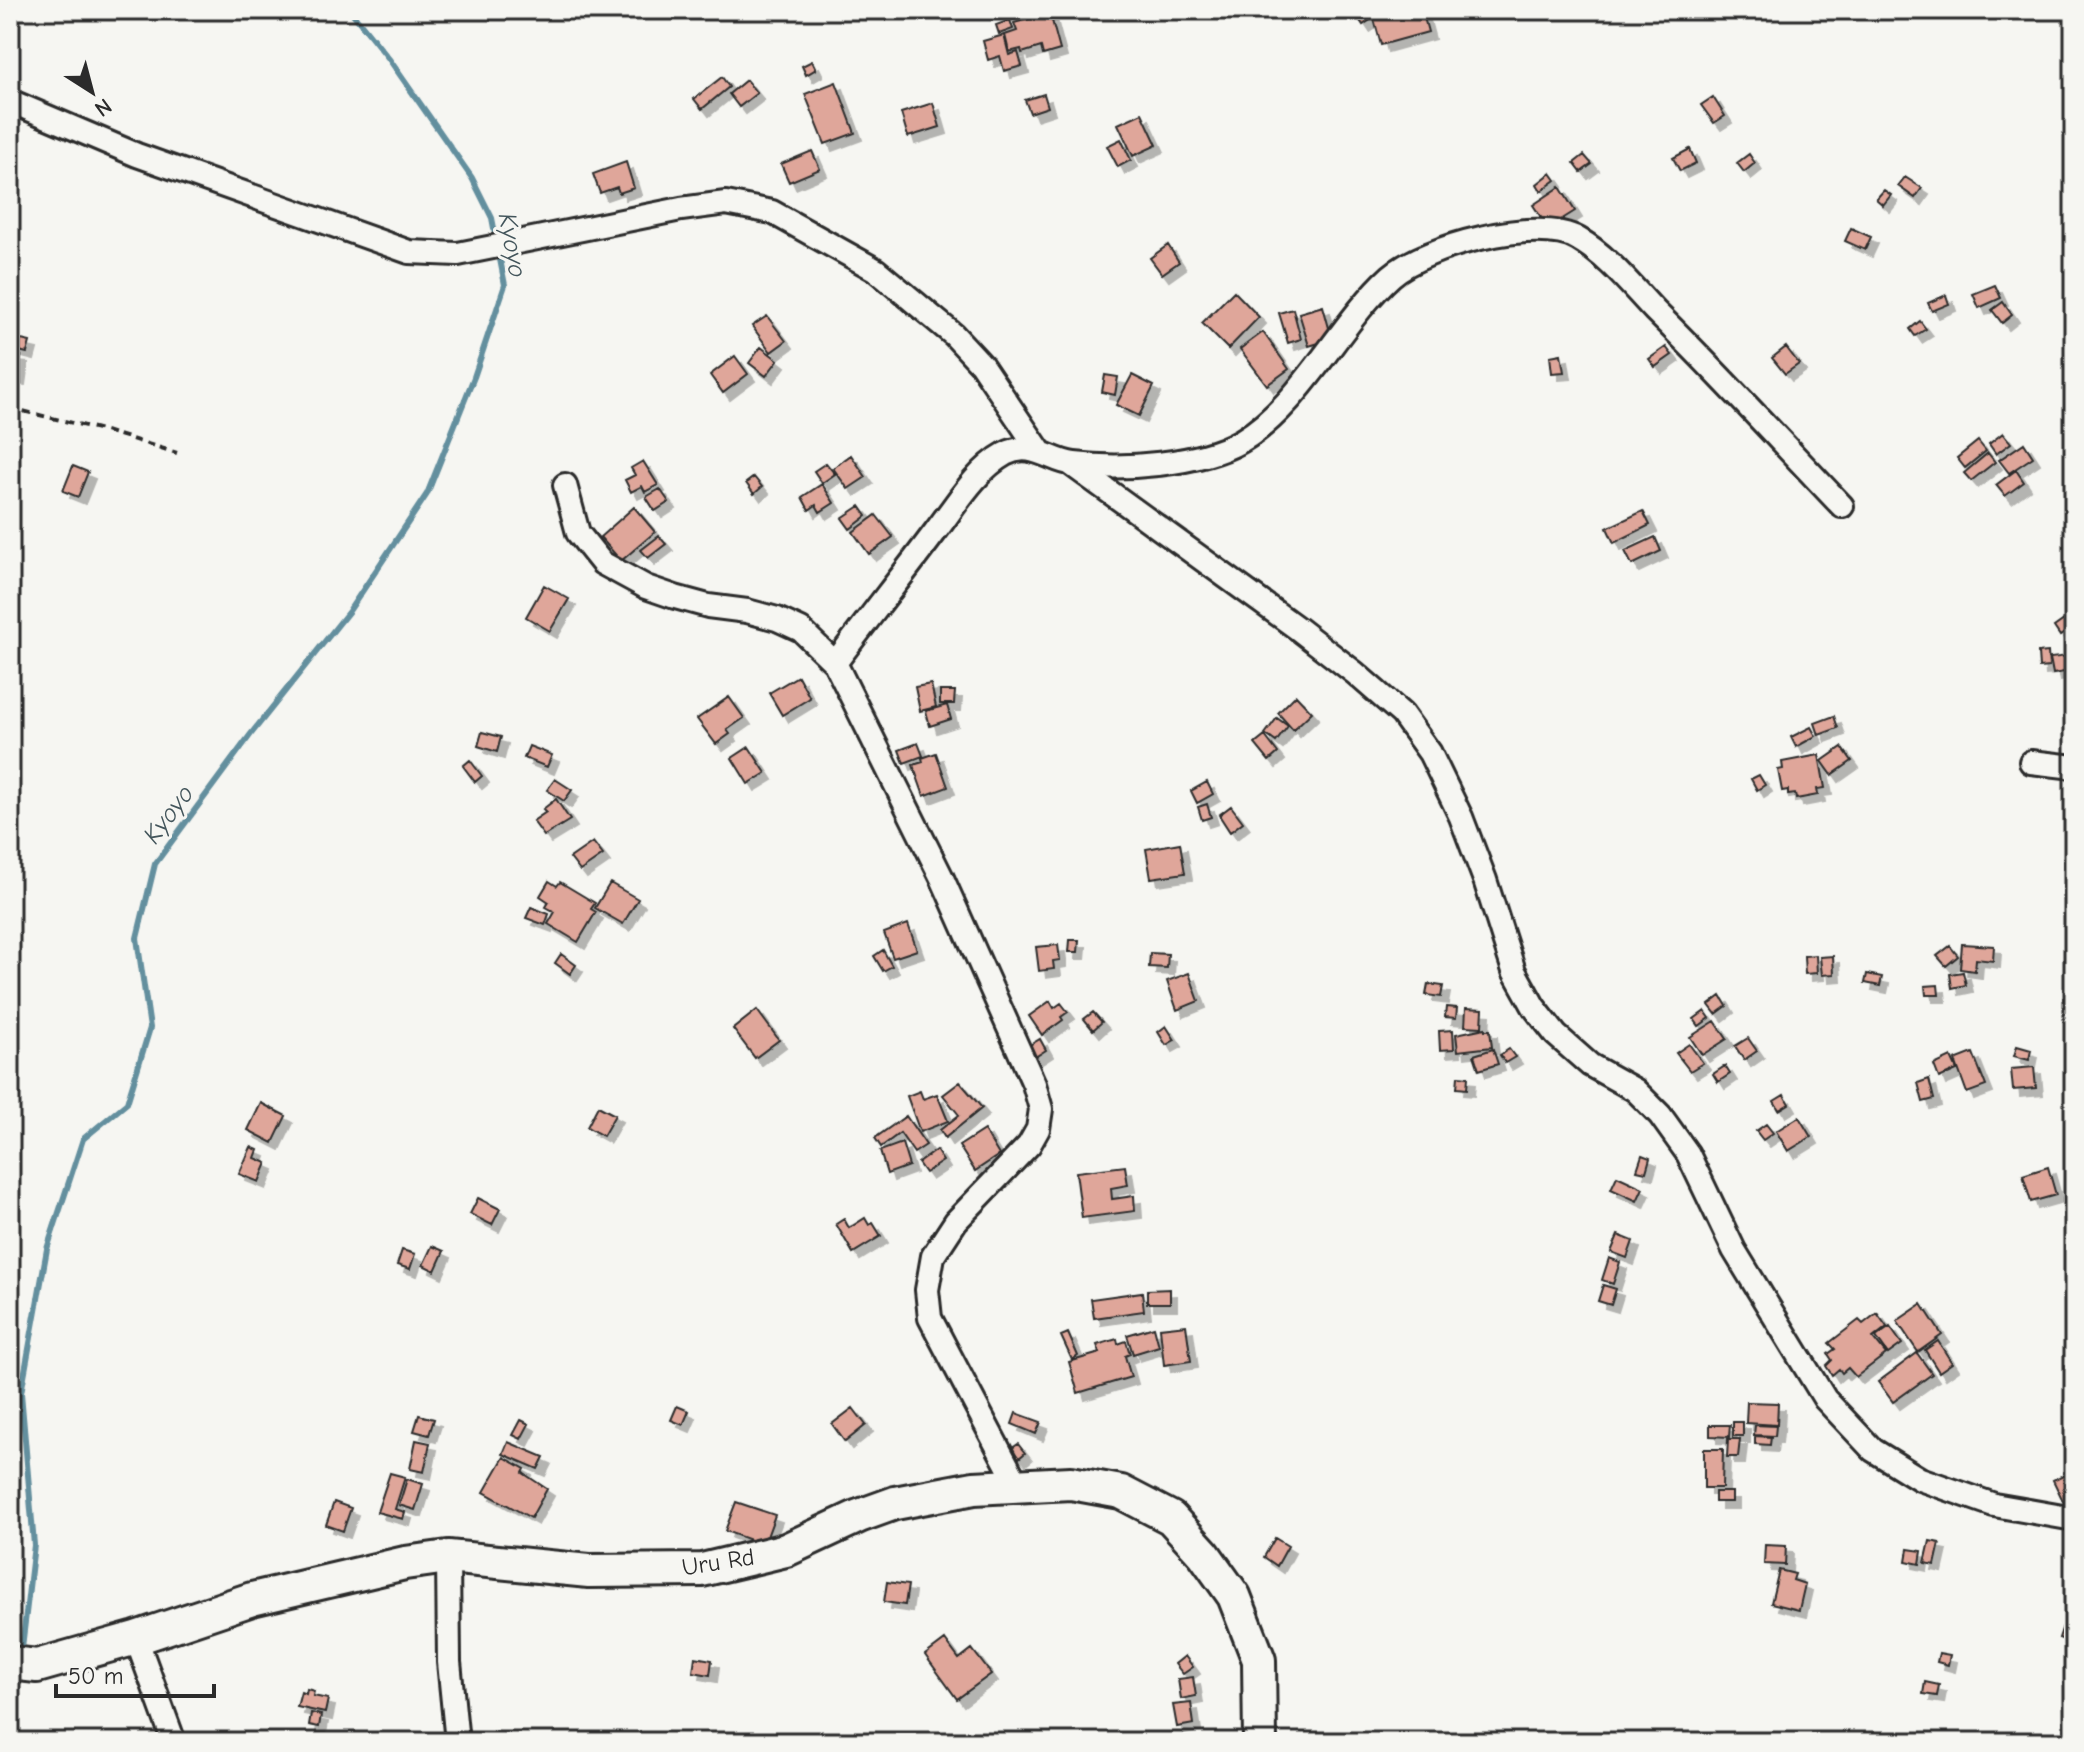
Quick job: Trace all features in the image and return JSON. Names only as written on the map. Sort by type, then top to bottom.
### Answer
[{"type":"street","points":[[10,101],[137,155],[409,252],[458,254],[681,209],[726,203],[772,212],[876,270],[954,335],[981,364],[1039,450]]},
{"type":"street","points":[[1071,464],[1159,463],[1207,455],[1242,441],[1276,414],[1368,300],[1394,273],[1424,255],[1464,240],[1543,232],[1576,237],[1601,256],[1842,506]]},
{"type":"street","points":[[835,663],[974,481],[1007,453],[1021,449],[1039,450],[1071,464],[1297,628],[1402,714],[1430,753],[1461,817],[1514,971],[1534,1007],[1556,1035],[1590,1065],[1635,1090],[1660,1115],[1688,1154],[1734,1250],[1778,1326],[1825,1399],[1853,1430],[1873,1450],[1920,1479],[1994,1505],[2074,1519]]},
{"type":"street","points":[[565,485],[578,533],[602,563],[646,587],[675,597],[777,619],[801,630],[835,663],[942,878],[1034,1084],[1041,1109],[1038,1129],[1029,1145],[956,1221],[933,1256],[927,1290],[930,1318],[1017,1484]]},
{"type":"street","points":[[2031,762],[2074,767]]},
{"type":"street","name":"Uru Rd","points":[[10,1663],[37,1666],[136,1638],[252,1599],[334,1578],[448,1557],[589,1571],[702,1570],[786,1550],[895,1503],[974,1488],[1071,1483],[1121,1492],[1171,1518],[1204,1554],[1234,1596],[1259,1660],[1260,1742]]},
{"type":"street","points":[[448,1557],[449,1662],[457,1742]]},
{"type":"street","points":[[136,1638],[174,1742]]},
{"type":"path","points":[[10,408],[177,453]]},
{"type":"building","points":[[1367,10],[1373,18],[1363,25],[1357,16]]},
{"type":"building","points":[[1405,10],[1422,10],[1428,32],[1381,45],[1374,19]]},
{"type":"building","points":[[1050,13],[1060,50],[1043,55],[1041,47],[1022,53],[1021,49],[1009,52],[1005,35],[1017,31],[1014,23]]},
{"type":"building","points":[[1010,20],[1013,29],[999,34],[996,25]]},
{"type":"building","points":[[1004,35],[1009,55],[1018,52],[1022,66],[1004,71],[1000,56],[988,60],[983,41]]},
{"type":"building","points":[[812,61],[816,69],[806,75],[802,66]]},
{"type":"building","points":[[722,77],[729,87],[702,109],[694,99]]},
{"type":"building","points":[[746,80],[757,93],[739,107],[729,94]]},
{"type":"building","points":[[836,82],[855,133],[825,144],[805,94]]},
{"type":"building","points":[[1044,94],[1048,107],[1030,113],[1025,100]]},
{"type":"building","points":[[1713,97],[1725,116],[1714,123],[1701,105]]},
{"type":"building","points":[[933,103],[940,127],[908,137],[901,113]]},
{"type":"building","points":[[1142,113],[1157,145],[1133,156],[1118,124]]},
{"type":"building","points":[[1121,139],[1131,160],[1118,167],[1107,146]]},
{"type":"building","points":[[1690,149],[1696,163],[1680,171],[1673,158]]},
{"type":"building","points":[[812,151],[820,169],[789,182],[781,164]]},
{"type":"building","points":[[1749,154],[1755,163],[1744,172],[1737,163]]},
{"type":"building","points":[[1584,155],[1592,164],[1581,172],[1574,163]]},
{"type":"building","points":[[626,162],[634,188],[619,193],[617,187],[600,193],[593,174]]},
{"type":"building","points":[[1551,173],[1556,180],[1541,191],[1537,184]]},
{"type":"building","points":[[1905,177],[1922,188],[1915,198],[1898,186]]},
{"type":"building","points":[[1560,187],[1575,211],[1548,228],[1533,205]]},
{"type":"building","points":[[1884,190],[1891,195],[1883,205],[1876,199]]},
{"type":"building","points":[[1851,228],[1871,237],[1865,250],[1845,241]]},
{"type":"building","points":[[1168,245],[1179,262],[1162,274],[1150,258]]},
{"type":"building","points":[[1995,285],[2001,298],[1979,308],[1973,294]]},
{"type":"building","points":[[1234,291],[1259,317],[1228,349],[1202,323]]},
{"type":"building","points":[[1946,295],[1949,304],[1932,311],[1928,303]]},
{"type":"building","points":[[2003,302],[2012,315],[2002,323],[1992,310]]},
{"type":"building","points":[[1323,306],[1332,339],[1309,346],[1299,313]]},
{"type":"building","points":[[1293,309],[1301,339],[1288,343],[1279,313]]},
{"type":"building","points":[[767,316],[786,341],[771,352],[752,326]]},
{"type":"building","points":[[1920,321],[1926,329],[1915,336],[1910,329]]},
{"type":"building","points":[[1263,332],[1289,369],[1267,385],[1240,349]]},
{"type":"building","points":[[17,339],[30,342],[27,353],[15,350]]},
{"type":"building","points":[[761,347],[778,360],[766,376],[749,363]]},
{"type":"building","points":[[1666,347],[1672,355],[1655,367],[1649,359]]},
{"type":"building","points":[[1786,347],[1799,364],[1785,374],[1772,358]]},
{"type":"building","points":[[1561,354],[1564,372],[1552,373],[1550,356]]},
{"type":"building","points":[[10,355],[21,356],[18,378],[10,377]]},
{"type":"building","points":[[735,356],[748,374],[723,393],[710,375]]},
{"type":"building","points":[[1105,375],[1118,377],[1115,395],[1102,392]]},
{"type":"building","points":[[1132,375],[1154,386],[1139,416],[1116,405]]},
{"type":"building","points":[[2003,433],[2011,443],[1996,454],[1989,444]]},
{"type":"building","points":[[1978,441],[1986,451],[1965,468],[1957,458]]},
{"type":"building","points":[[2024,443],[2033,457],[2009,473],[1999,460]]},
{"type":"building","points":[[1988,453],[1995,462],[1971,481],[1964,473]]},
{"type":"building","points":[[851,455],[866,477],[848,489],[833,468]]},
{"type":"building","points":[[643,461],[658,485],[645,492],[642,486],[631,492],[625,480],[635,475],[631,468]]},
{"type":"building","points":[[826,463],[835,474],[822,483],[814,471]]},
{"type":"building","points":[[73,466],[88,472],[78,497],[63,491]]},
{"type":"building","points":[[2016,470],[2024,482],[2005,496],[1996,485]]},
{"type":"building","points":[[754,477],[762,487],[754,494],[746,483]]},
{"type":"building","points":[[822,484],[834,503],[820,512],[816,505],[809,510],[802,497]]},
{"type":"building","points":[[660,489],[669,502],[655,511],[646,497]]},
{"type":"building","points":[[860,506],[867,516],[850,529],[842,518]]},
{"type":"building","points":[[634,507],[655,532],[621,561],[600,537]]},
{"type":"building","points":[[1643,511],[1650,525],[1614,543],[1607,528]]},
{"type":"building","points":[[876,515],[893,537],[869,554],[853,532]]},
{"type":"building","points":[[659,536],[666,544],[648,558],[641,550]]},
{"type":"building","points":[[1655,537],[1661,551],[1632,565],[1625,551]]},
{"type":"building","points":[[544,585],[569,599],[550,631],[526,617]]},
{"type":"building","points":[[2071,615],[2074,626],[2060,636],[2054,627]]},
{"type":"building","points":[[2048,652],[2049,667],[2039,668],[2038,653]]},
{"type":"building","points":[[2068,656],[2070,671],[2053,674],[2050,658]]},
{"type":"building","points":[[798,676],[810,698],[782,715],[769,693]]},
{"type":"building","points":[[931,684],[936,707],[920,711],[915,687]]},
{"type":"building","points":[[940,691],[955,691],[954,704],[940,704]]},
{"type":"building","points":[[1296,695],[1312,712],[1293,730],[1278,713]]},
{"type":"building","points":[[729,697],[744,718],[727,730],[730,734],[716,744],[697,719]]},
{"type":"building","points":[[947,705],[951,719],[930,726],[926,711]]},
{"type":"building","points":[[1834,716],[1838,728],[1819,735],[1815,723]]},
{"type":"building","points":[[1277,718],[1288,726],[1276,742],[1265,734]]},
{"type":"building","points":[[1811,727],[1816,736],[1796,747],[1791,737]]},
{"type":"building","points":[[482,732],[501,737],[497,752],[478,746]]},
{"type":"building","points":[[1265,736],[1278,753],[1269,761],[1255,744]]},
{"type":"building","points":[[918,743],[923,756],[904,763],[899,750]]},
{"type":"building","points":[[529,746],[552,755],[547,767],[524,758]]},
{"type":"building","points":[[749,747],[766,773],[748,784],[732,758]]},
{"type":"building","points":[[1842,747],[1852,761],[1832,775],[1822,761]]},
{"type":"building","points":[[936,753],[948,787],[924,796],[913,765]]},
{"type":"building","points":[[1819,755],[1825,788],[1817,789],[1818,795],[1796,799],[1795,794],[1788,795],[1788,790],[1782,791],[1778,770],[1783,769],[1782,762]]},
{"type":"building","points":[[470,760],[482,776],[475,782],[463,766]]},
{"type":"building","points":[[1759,775],[1765,785],[1757,790],[1751,779]]},
{"type":"building","points":[[555,779],[572,790],[564,801],[547,790]]},
{"type":"building","points":[[1207,782],[1213,794],[1197,803],[1191,791]]},
{"type":"building","points":[[556,799],[570,820],[544,836],[533,821],[546,812],[543,809]]},
{"type":"building","points":[[1207,804],[1211,817],[1202,820],[1198,807]]},
{"type":"building","points":[[1231,806],[1243,822],[1230,832],[1219,815]]},
{"type":"building","points":[[593,842],[603,855],[580,871],[570,858]]},
{"type":"building","points":[[1180,843],[1185,873],[1151,878],[1146,849]]},
{"type":"building","points":[[549,881],[557,886],[560,882],[595,903],[591,909],[596,912],[578,942],[548,924],[555,912],[546,907],[549,902],[540,896]]},
{"type":"building","points":[[610,883],[638,899],[623,924],[595,908]]},
{"type":"building","points":[[531,907],[549,914],[545,925],[526,918]]},
{"type":"building","points":[[908,924],[917,950],[893,958],[884,933]]},
{"type":"building","points":[[1070,940],[1079,940],[1078,952],[1069,952]]},
{"type":"building","points":[[1962,944],[1994,946],[1993,961],[1976,959],[1975,971],[1960,969]]},
{"type":"building","points":[[1058,945],[1060,960],[1053,961],[1054,969],[1039,971],[1036,947]]},
{"type":"building","points":[[1950,946],[1958,956],[1946,966],[1937,956]]},
{"type":"building","points":[[883,950],[892,966],[883,971],[874,956]]},
{"type":"building","points":[[1150,953],[1168,954],[1167,968],[1149,967]]},
{"type":"building","points":[[561,954],[576,965],[570,974],[555,963]]},
{"type":"building","points":[[1816,955],[1817,973],[1805,974],[1804,956]]},
{"type":"building","points":[[1833,956],[1834,974],[1822,975],[1820,957]]},
{"type":"building","points":[[1963,972],[1966,985],[1952,988],[1950,974]]},
{"type":"building","points":[[1189,973],[1199,1001],[1177,1010],[1167,981]]},
{"type":"building","points":[[1867,974],[1882,977],[1880,986],[1865,983]]},
{"type":"building","points":[[1428,984],[1443,986],[1441,997],[1426,995]]},
{"type":"building","points":[[1938,985],[1939,995],[1926,995],[1925,986]]},
{"type":"building","points":[[1721,996],[1727,1006],[1716,1014],[1709,1005]]},
{"type":"building","points":[[1050,1001],[1054,1008],[1061,1003],[1068,1012],[1061,1017],[1063,1020],[1042,1035],[1029,1016]]},
{"type":"building","points":[[1446,1007],[1457,1008],[1456,1018],[1445,1017]]},
{"type":"building","points":[[1466,1008],[1483,1009],[1482,1027],[1465,1026]]},
{"type":"building","points":[[757,1010],[779,1040],[755,1058],[733,1029]]},
{"type":"building","points":[[1705,1011],[1710,1018],[1699,1026],[1694,1019]]},
{"type":"building","points":[[1093,1012],[1102,1022],[1093,1030],[1084,1019]]},
{"type":"building","points":[[1715,1021],[1727,1039],[1702,1055],[1690,1037]]},
{"type":"building","points":[[1166,1026],[1175,1040],[1166,1045],[1158,1032]]},
{"type":"building","points":[[1485,1028],[1490,1030],[1492,1047],[1458,1051],[1456,1034]]},
{"type":"building","points":[[1453,1030],[1454,1049],[1440,1050],[1439,1031]]},
{"type":"building","points":[[1748,1038],[1757,1051],[1744,1060],[1735,1046]]},
{"type":"building","points":[[1040,1039],[1046,1050],[1035,1057],[1028,1046]]},
{"type":"building","points":[[1689,1044],[1703,1063],[1690,1071],[1676,1053]]},
{"type":"building","points":[[2017,1046],[2031,1050],[2029,1060],[2014,1056]]},
{"type":"building","points":[[1493,1049],[1498,1064],[1479,1070],[1474,1055]]},
{"type":"building","points":[[1509,1049],[1515,1057],[1505,1063],[1500,1055]]},
{"type":"building","points":[[1973,1053],[1986,1086],[1967,1093],[1955,1060]]},
{"type":"building","points":[[1951,1057],[1957,1070],[1939,1078],[1934,1065]]},
{"type":"building","points":[[1725,1066],[1730,1074],[1718,1082],[1713,1074]]},
{"type":"building","points":[[2034,1067],[2036,1088],[2013,1090],[2011,1069]]},
{"type":"building","points":[[1458,1076],[1468,1077],[1467,1089],[1457,1088]]},
{"type":"building","points":[[1929,1079],[1934,1099],[1923,1102],[1918,1083]]},
{"type":"building","points":[[960,1082],[982,1108],[945,1138],[940,1130],[959,1115],[943,1095]]},
{"type":"building","points":[[920,1091],[923,1099],[937,1094],[948,1121],[920,1132],[907,1096]]},
{"type":"building","points":[[1784,1095],[1789,1104],[1779,1110],[1774,1101]]},
{"type":"building","points":[[261,1103],[286,1116],[273,1143],[248,1130]]},
{"type":"building","points":[[598,1106],[615,1115],[603,1136],[587,1127]]},
{"type":"building","points":[[906,1116],[926,1145],[914,1153],[900,1133],[881,1147],[875,1138]]},
{"type":"building","points":[[1799,1117],[1811,1137],[1788,1151],[1776,1131]]},
{"type":"building","points":[[1766,1124],[1773,1133],[1763,1140],[1756,1131]]},
{"type":"building","points":[[984,1130],[999,1155],[975,1171],[959,1146]]},
{"type":"building","points":[[902,1143],[909,1166],[887,1174],[880,1151]]},
{"type":"building","points":[[251,1147],[258,1150],[255,1158],[267,1163],[259,1182],[239,1174]]},
{"type":"building","points":[[936,1150],[943,1161],[925,1173],[918,1163]]},
{"type":"building","points":[[1642,1155],[1650,1158],[1646,1172],[1637,1170]]},
{"type":"building","points":[[1125,1166],[1128,1185],[1111,1188],[1112,1199],[1134,1196],[1135,1211],[1082,1218],[1076,1172]]},
{"type":"building","points":[[2048,1167],[2056,1195],[2031,1202],[2023,1175]]},
{"type":"building","points":[[1617,1176],[1643,1188],[1637,1201],[1611,1189]]},
{"type":"building","points":[[478,1198],[500,1209],[492,1225],[470,1214]]},
{"type":"building","points":[[865,1218],[869,1225],[873,1223],[881,1236],[853,1253],[836,1224],[844,1219],[849,1228]]},
{"type":"building","points":[[1618,1235],[1633,1241],[1627,1258],[1611,1252]]},
{"type":"building","points":[[432,1246],[444,1251],[435,1271],[423,1265]]},
{"type":"building","points":[[402,1250],[415,1254],[410,1269],[397,1265]]},
{"type":"building","points":[[1609,1258],[1620,1262],[1613,1284],[1602,1280]]},
{"type":"building","points":[[1603,1285],[1616,1289],[1611,1305],[1598,1301]]},
{"type":"building","points":[[1170,1289],[1170,1303],[1147,1303],[1147,1290]]},
{"type":"building","points":[[1142,1292],[1144,1311],[1094,1318],[1091,1299]]},
{"type":"building","points":[[1922,1304],[1942,1335],[1918,1352],[1897,1321]]},
{"type":"building","points":[[1877,1313],[1887,1327],[1873,1338],[1886,1354],[1856,1377],[1848,1368],[1842,1373],[1839,1369],[1832,1375],[1826,1366],[1832,1360],[1828,1354],[1835,1349],[1829,1343],[1859,1320],[1863,1324]]},
{"type":"building","points":[[1186,1325],[1191,1361],[1164,1365],[1160,1328]]},
{"type":"building","points":[[1154,1327],[1159,1346],[1133,1354],[1127,1335]]},
{"type":"building","points":[[1890,1327],[1902,1344],[1888,1354],[1876,1337]]},
{"type":"building","points":[[1068,1333],[1078,1356],[1072,1360],[1061,1336]]},
{"type":"building","points":[[1117,1339],[1118,1344],[1126,1341],[1130,1354],[1125,1356],[1131,1377],[1078,1393],[1069,1362],[1100,1353],[1097,1345]]},
{"type":"building","points":[[1938,1341],[1952,1363],[1939,1372],[1925,1350]]},
{"type":"building","points":[[1917,1353],[1932,1374],[1893,1402],[1878,1382]]},
{"type":"building","points":[[1747,1402],[1778,1403],[1777,1425],[1746,1423]]},
{"type":"building","points":[[677,1406],[689,1411],[683,1425],[671,1420]]},
{"type":"building","points":[[853,1408],[866,1425],[845,1442],[832,1424]]},
{"type":"building","points":[[1016,1413],[1041,1422],[1036,1434],[1012,1424]]},
{"type":"building","points":[[419,1415],[434,1419],[429,1435],[414,1431]]},
{"type":"building","points":[[521,1420],[529,1424],[521,1439],[513,1435]]},
{"type":"building","points":[[1733,1422],[1743,1422],[1743,1436],[1733,1436]]},
{"type":"building","points":[[1710,1425],[1730,1425],[1729,1437],[1710,1436]]},
{"type":"building","points":[[1755,1425],[1776,1426],[1775,1436],[1754,1435]]},
{"type":"building","points":[[1755,1436],[1771,1437],[1770,1445],[1755,1444]]},
{"type":"building","points":[[1728,1439],[1740,1439],[1738,1457],[1727,1457]]},
{"type":"building","points":[[416,1440],[430,1443],[424,1472],[410,1469]]},
{"type":"building","points":[[508,1442],[544,1457],[538,1469],[503,1454]]},
{"type":"building","points":[[1018,1444],[1025,1453],[1019,1458],[1011,1449]]},
{"type":"building","points":[[1704,1449],[1723,1449],[1722,1488],[1704,1488]]},
{"type":"building","points":[[504,1457],[525,1469],[523,1473],[547,1489],[531,1518],[484,1492]]},
{"type":"building","points":[[2071,1471],[2074,1498],[2064,1503],[2053,1480]]},
{"type":"building","points":[[390,1473],[405,1477],[395,1509],[405,1512],[403,1519],[377,1512]]},
{"type":"building","points":[[407,1479],[423,1484],[415,1510],[399,1505]]},
{"type":"building","points":[[1715,1492],[1732,1492],[1732,1502],[1715,1502]]},
{"type":"building","points":[[334,1502],[351,1508],[343,1531],[326,1525]]},
{"type":"building","points":[[736,1502],[775,1515],[764,1545],[725,1531]]},
{"type":"building","points":[[1275,1538],[1288,1546],[1277,1566],[1264,1557]]},
{"type":"building","points":[[1930,1541],[1940,1543],[1935,1565],[1925,1563]]},
{"type":"building","points":[[1765,1545],[1786,1546],[1785,1565],[1764,1564]]},
{"type":"building","points":[[1908,1549],[1922,1551],[1920,1564],[1906,1561]]},
{"type":"building","points":[[1779,1570],[1795,1574],[1793,1580],[1805,1584],[1799,1610],[1771,1603]]},
{"type":"building","points":[[887,1582],[908,1585],[905,1605],[884,1602]]},
{"type":"building","points":[[2066,1617],[2074,1619],[2074,1643],[2059,1638]]},
{"type":"building","points":[[945,1640],[959,1659],[972,1649],[991,1674],[957,1699],[925,1655]]},
{"type":"building","points":[[1939,1653],[1950,1655],[1948,1665],[1937,1662]]},
{"type":"building","points":[[1185,1656],[1193,1667],[1183,1674],[1175,1664]]},
{"type":"building","points":[[695,1657],[712,1660],[710,1675],[693,1672]]},
{"type":"building","points":[[1193,1677],[1196,1696],[1181,1699],[1178,1679]]},
{"type":"building","points":[[1925,1682],[1939,1685],[1937,1696],[1923,1694]]},
{"type":"building","points":[[307,1689],[314,1691],[313,1696],[328,1699],[325,1713],[297,1707],[301,1692],[306,1694]]},
{"type":"building","points":[[1191,1703],[1194,1724],[1177,1727],[1173,1705]]},
{"type":"building","points":[[311,1713],[321,1715],[319,1727],[309,1725]]},
{"type":"waterway","name":"Kyoyo","points":[[21,1656],[34,1545],[21,1393],[47,1249],[83,1139],[127,1103],[150,1028],[137,938],[155,864],[251,734],[349,611],[427,494],[474,377],[505,285],[492,218],[472,178],[389,59],[350,10]]},
{"type":"waterway","name":"Kyoyo","points":[[10,1734],[18,1676]]}]
